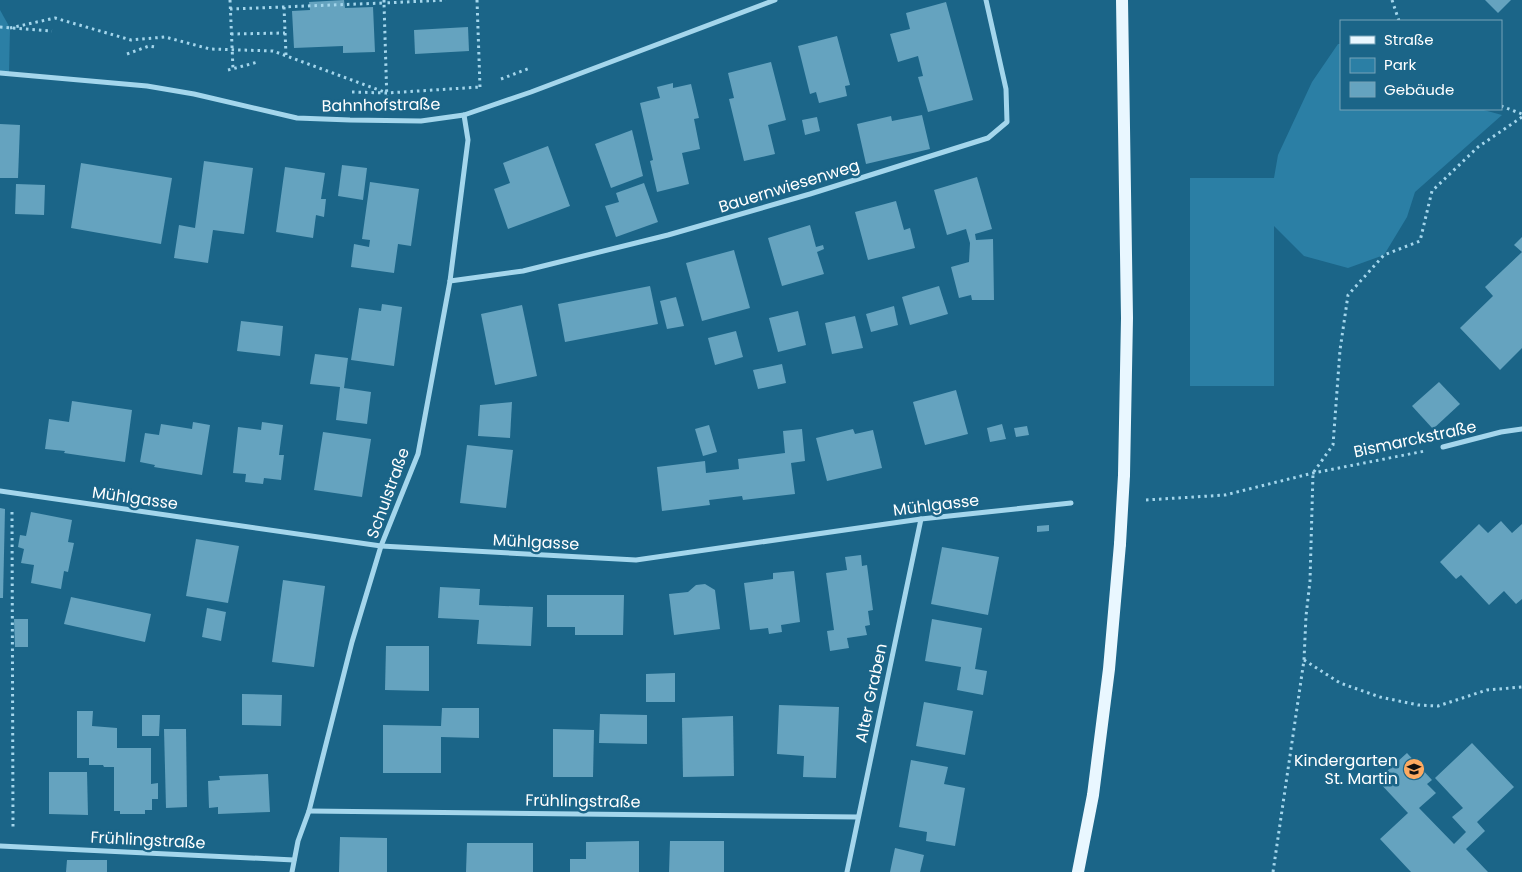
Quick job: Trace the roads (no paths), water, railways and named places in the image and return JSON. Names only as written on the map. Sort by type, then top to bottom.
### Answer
[{"type":"main road","points":[[1078,872],[1093,795],[1109,669],[1124,475],[1127,318],[1122,0]]},
{"type":"street","name":"Bahnhofstraße","points":[[0,73],[147,86],[194,94],[297,118],[421,121],[464,115],[531,92],[775,0]]},
{"type":"street","name":"Bauernwiesenweg","points":[[450,281],[523,271],[668,235],[832,187],[988,138],[1007,122],[1006,89],[986,0]]},
{"type":"street","name":"Schulstraße","points":[[292,872],[298,841],[308,811],[352,642],[382,546],[418,454],[450,281],[468,140],[464,115]]},
{"type":"street","name":"Bismarckstraße","points":[[1443,447],[1501,432],[1522,429]]},
{"type":"street","name":"Mühlgasse","points":[[0,490],[382,546],[636,560],[921,519],[1071,503]]},
{"type":"street","name":"Alter Graben","points":[[847,872],[921,519]]},
{"type":"street","name":"Frühlingstraße","points":[[308,811],[858,816]]},
{"type":"street","name":"Frühlingstraße","points":[[0,846],[294,860]]},
{"type":"place","name":"Kindergarten St. Martin","points":[[1414,769]]}]
